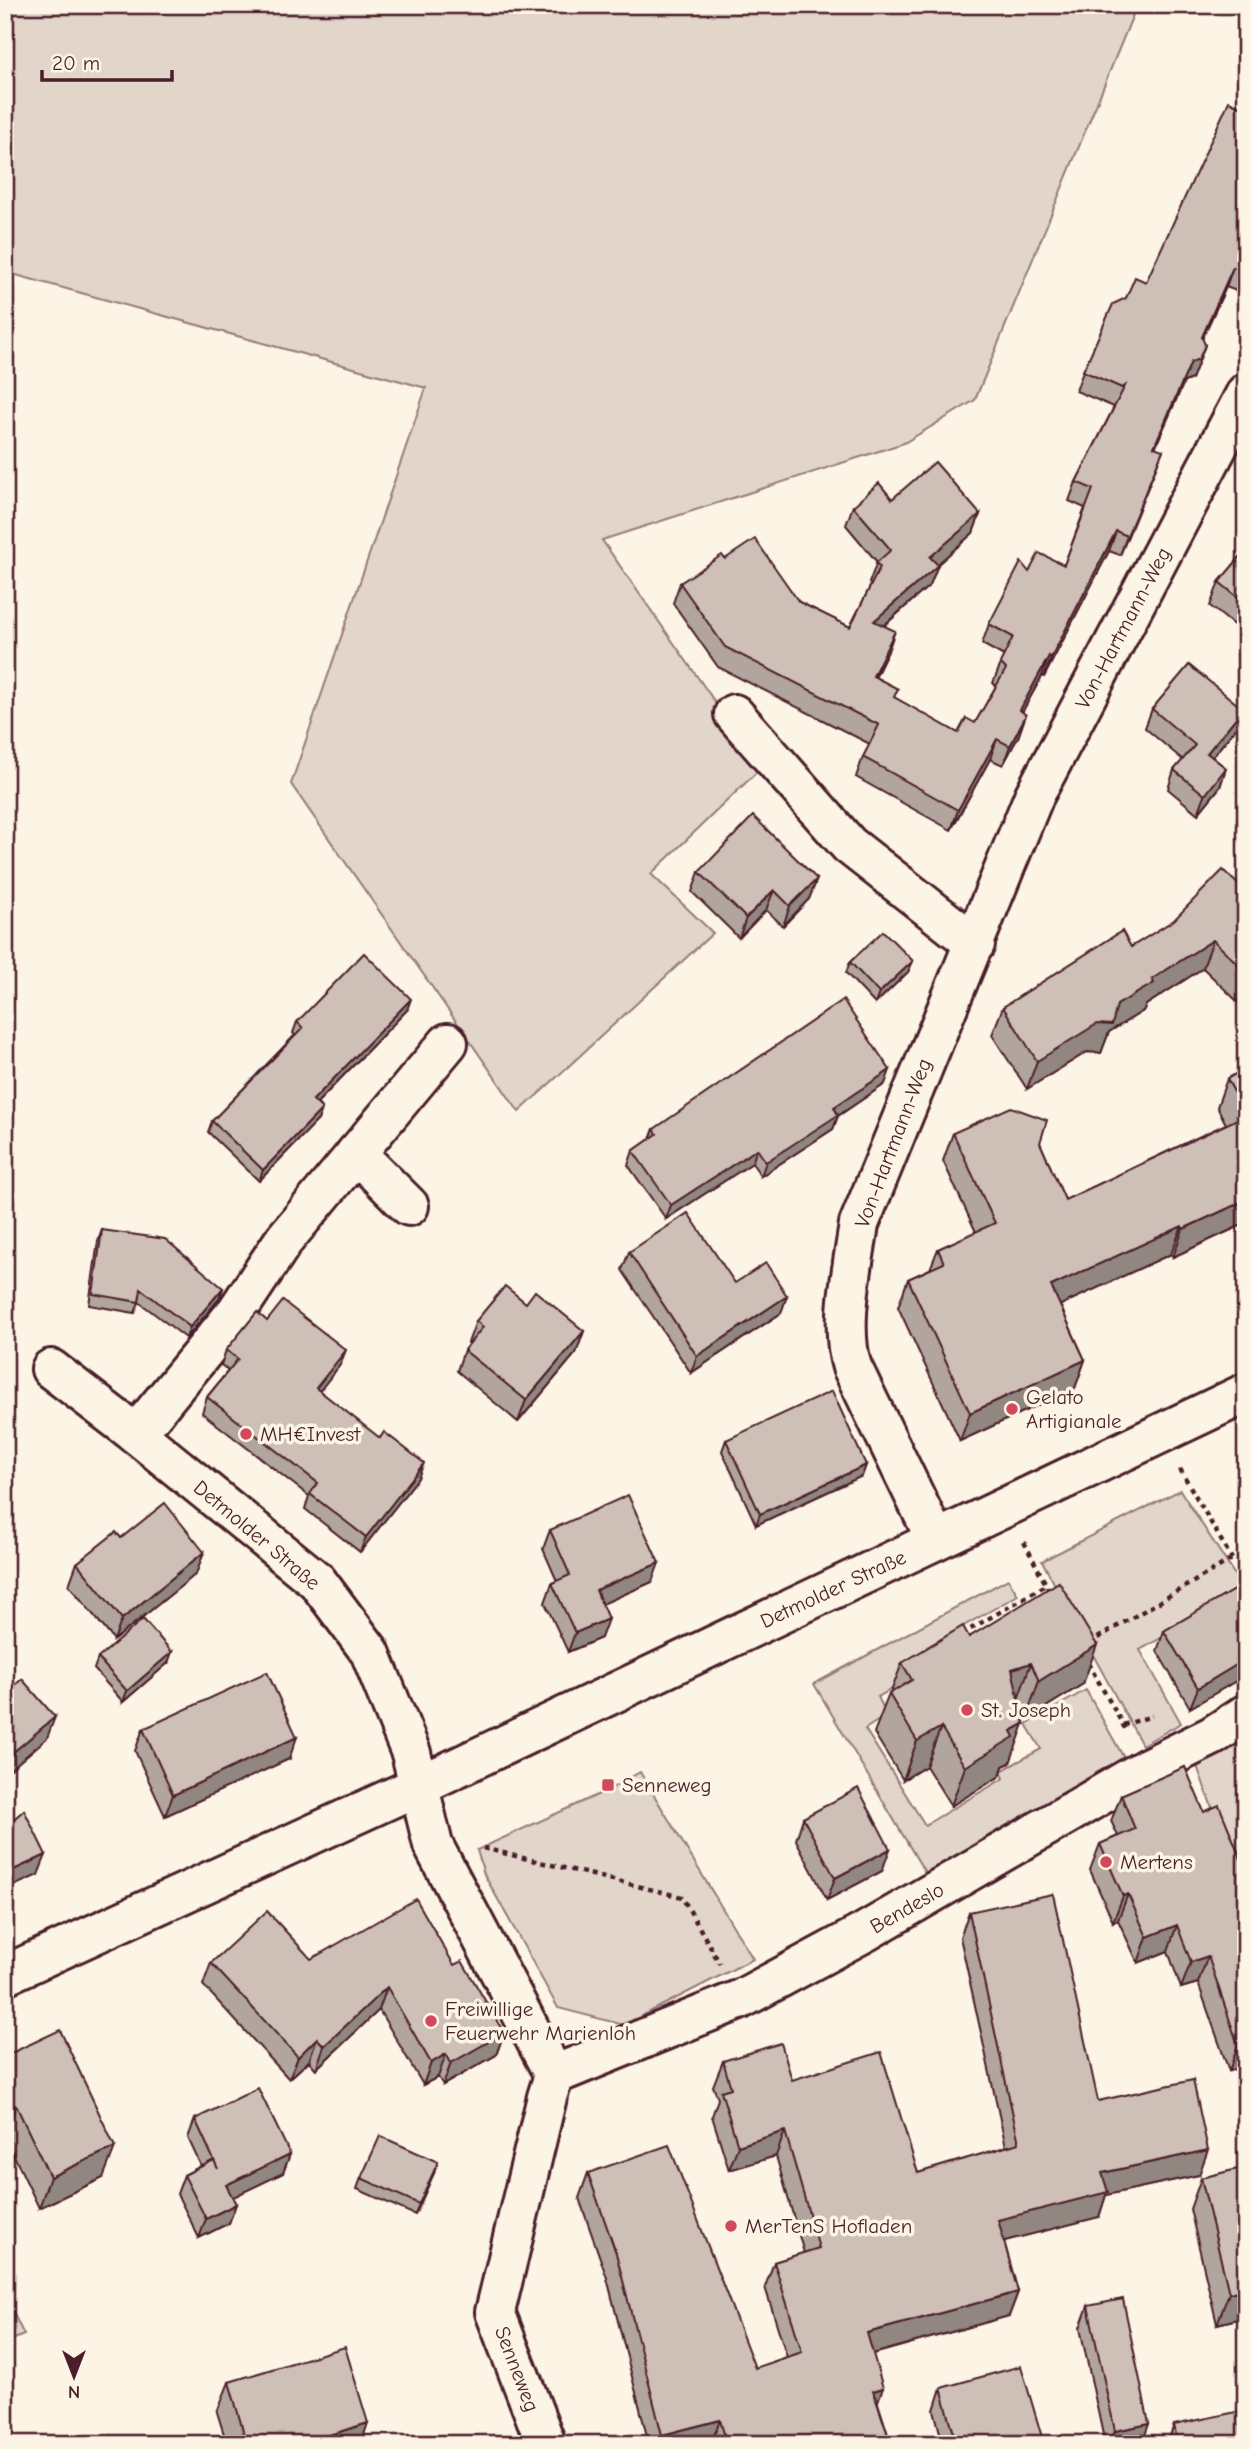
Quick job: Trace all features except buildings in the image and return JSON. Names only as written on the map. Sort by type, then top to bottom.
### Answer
[{"type":"street","name":"Von-Hartmann-Weg","points":[[936,1541],[852,1367],[847,1351],[849,1298],[859,1224],[909,1096],[975,944],[1034,796],[1246,393]]},
{"type":"street","points":[[734,714],[849,845],[975,944]]},
{"type":"street","points":[[136,1434],[237,1311],[284,1240],[448,1043]]},
{"type":"street","points":[[356,1153],[409,1206]]},
{"type":"street","name":"Detmolder Straße","points":[[51,1369],[136,1434],[317,1581],[370,1652],[411,1753],[420,1785]]},
{"type":"street","name":"Detmolder Straße","points":[[5,1975],[420,1785],[1246,1392]]},
{"type":"street","name":"Bendeslo","points":[[554,2075],[741,1999],[864,1932],[1147,1768],[1212,1735],[1246,1714]]},
{"type":"street","points":[[420,1785],[433,1845],[554,2075]]},
{"type":"street","name":"Senneweg","points":[[546,2444],[495,2312],[554,2075]]},
{"type":"path","points":[[1178,1466],[1232,1559]]},
{"type":"path","points":[[1021,1535],[1051,1595]]},
{"type":"path","points":[[1079,1649],[1232,1559],[1246,1559]]},
{"type":"path","points":[[956,1638],[1046,1584]]},
{"type":"path","points":[[1086,1660],[1123,1725]]},
{"type":"path","points":[[433,1845],[477,1847],[682,1897],[741,1999]]},
{"type":"shaded area","points":[[5,5],[1137,5],[975,400],[904,443],[602,540],[761,768],[651,874],[713,933],[519,1112],[291,784],[426,388],[5,272]]},
{"type":"shaded area","points":[[1180,1490],[1245,1591],[1140,1650],[1181,1723],[1142,1745],[1042,1561]]},
{"type":"shaded area","points":[[1008,1579],[1018,1595],[927,1647],[935,1664],[878,1697],[887,1715],[865,1729],[925,1825],[1004,1778],[1001,1771],[1041,1749],[1026,1724],[1086,1690],[1124,1758],[927,1876],[814,1684]]},
{"type":"shaded area","points":[[1246,1736],[1246,1902],[1197,1766]]},
{"type":"shaded area","points":[[640,1772],[753,1959],[624,2025],[558,2008],[484,1874],[477,1850],[608,1790]]},
{"type":"shaded area","points":[[5,2296],[24,2335],[5,2343]]},
{"type":"place","name":"Gelato Artigianale","points":[[1012,1409]]},
{"type":"place","name":"MH€Invest","points":[[246,1434]]},
{"type":"place","name":"St. Joseph","points":[[967,1710]]},
{"type":"place","name":"Senneweg","points":[[608,1785]]},
{"type":"place","name":"Mertens","points":[[1106,1862]]},
{"type":"place","name":"Freiwillige Feuerwehr Marienloh","points":[[431,2021]]},
{"type":"place","name":"MerTenS Hofladen","points":[[731,2226]]}]
